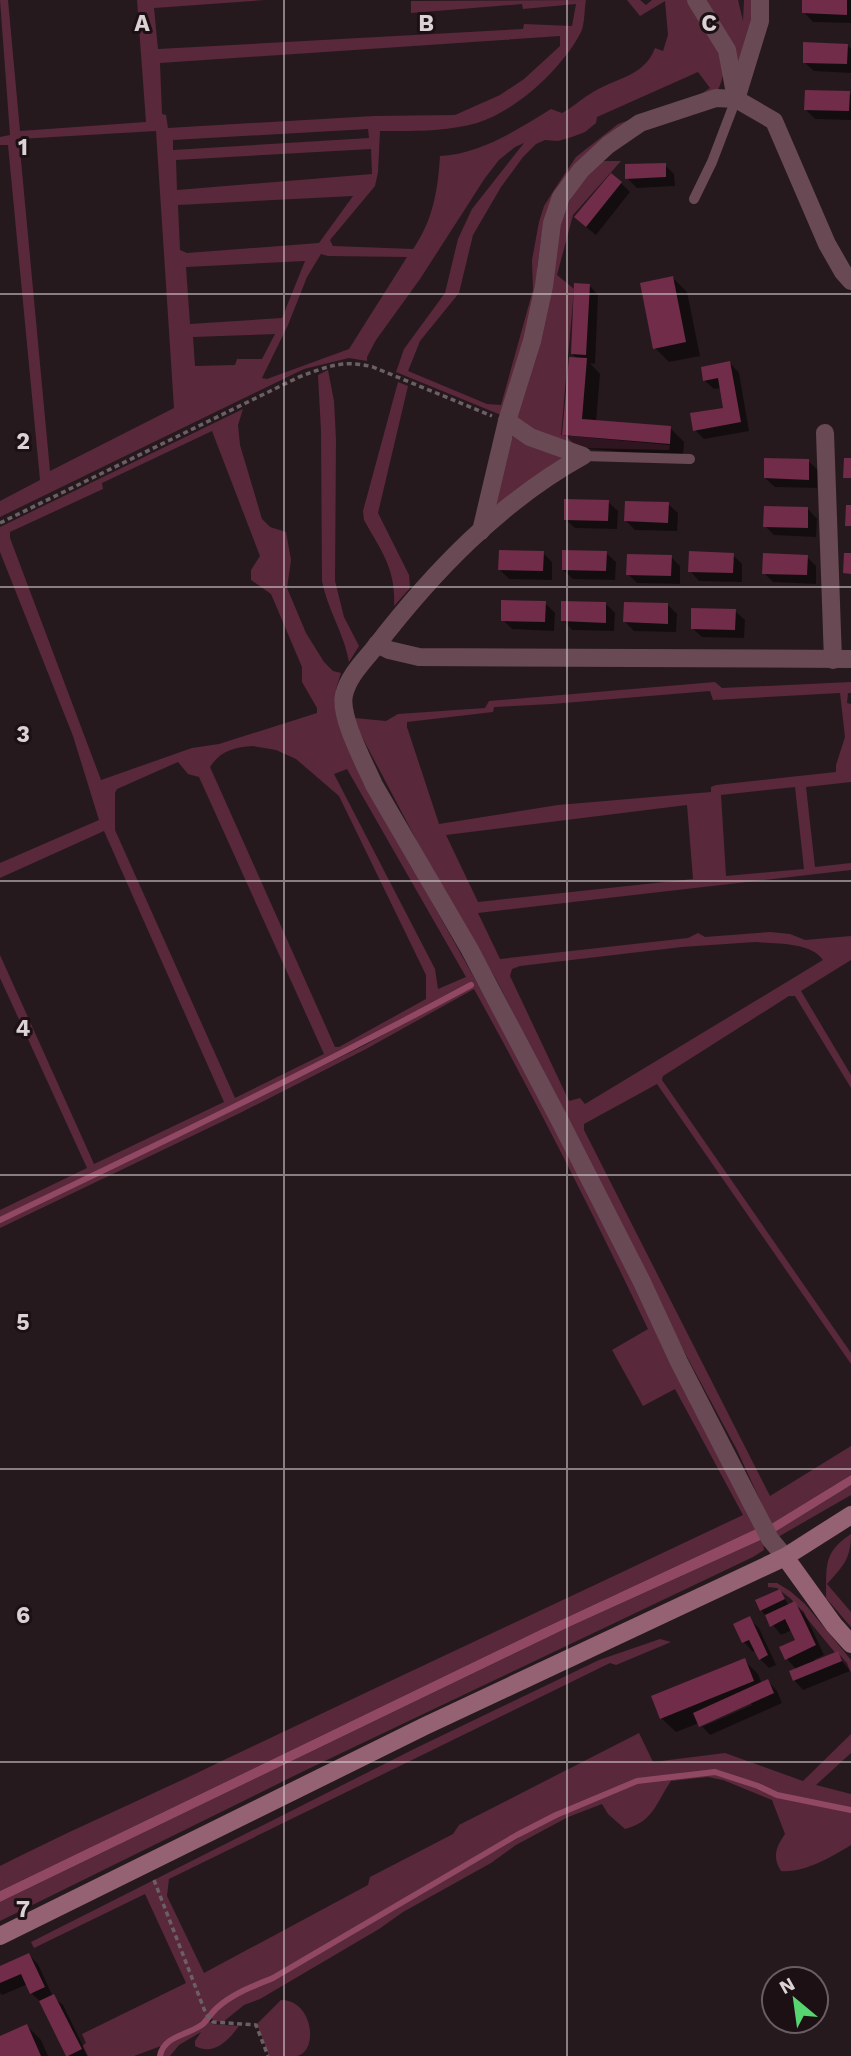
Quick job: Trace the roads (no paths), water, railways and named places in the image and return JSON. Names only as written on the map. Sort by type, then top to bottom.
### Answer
[{"type":"main road","points":[[0,1937],[425,1726],[785,1558],[851,1515]]},
{"type":"main road","points":[[785,1558],[851,1644]]},
{"type":"street","points":[[696,0],[727,50],[736,99]]},
{"type":"street","points":[[736,99],[760,21],[760,0]]},
{"type":"street","points":[[481,531],[507,421],[532,341],[544,286],[552,223],[561,197],[581,170],[608,145],[640,123],[716,98],[736,99],[774,121],[827,244],[851,281]]},
{"type":"street","points":[[507,421],[530,437],[583,456]]},
{"type":"street","points":[[825,433],[833,660]]},
{"type":"street","points":[[583,456],[524,494],[450,558],[388,628],[355,673],[344,694],[344,706],[361,757],[374,785],[515,1034],[770,1539],[785,1558]]},
{"type":"street","points":[[377,644],[389,650],[419,657],[851,659]]},
{"type":"lane","points":[[694,199],[712,162],[736,99]]},
{"type":"lane","points":[[583,456],[690,459]]},
{"type":"waterway","points":[[0,1220],[296,1076],[471,985]]},
{"type":"waterway","points":[[160,2056],[166,2044],[203,2024],[218,2007],[237,1994],[273,1978],[517,1835],[556,1815],[637,1781],[715,1772],[777,1795],[851,1810]]}]
